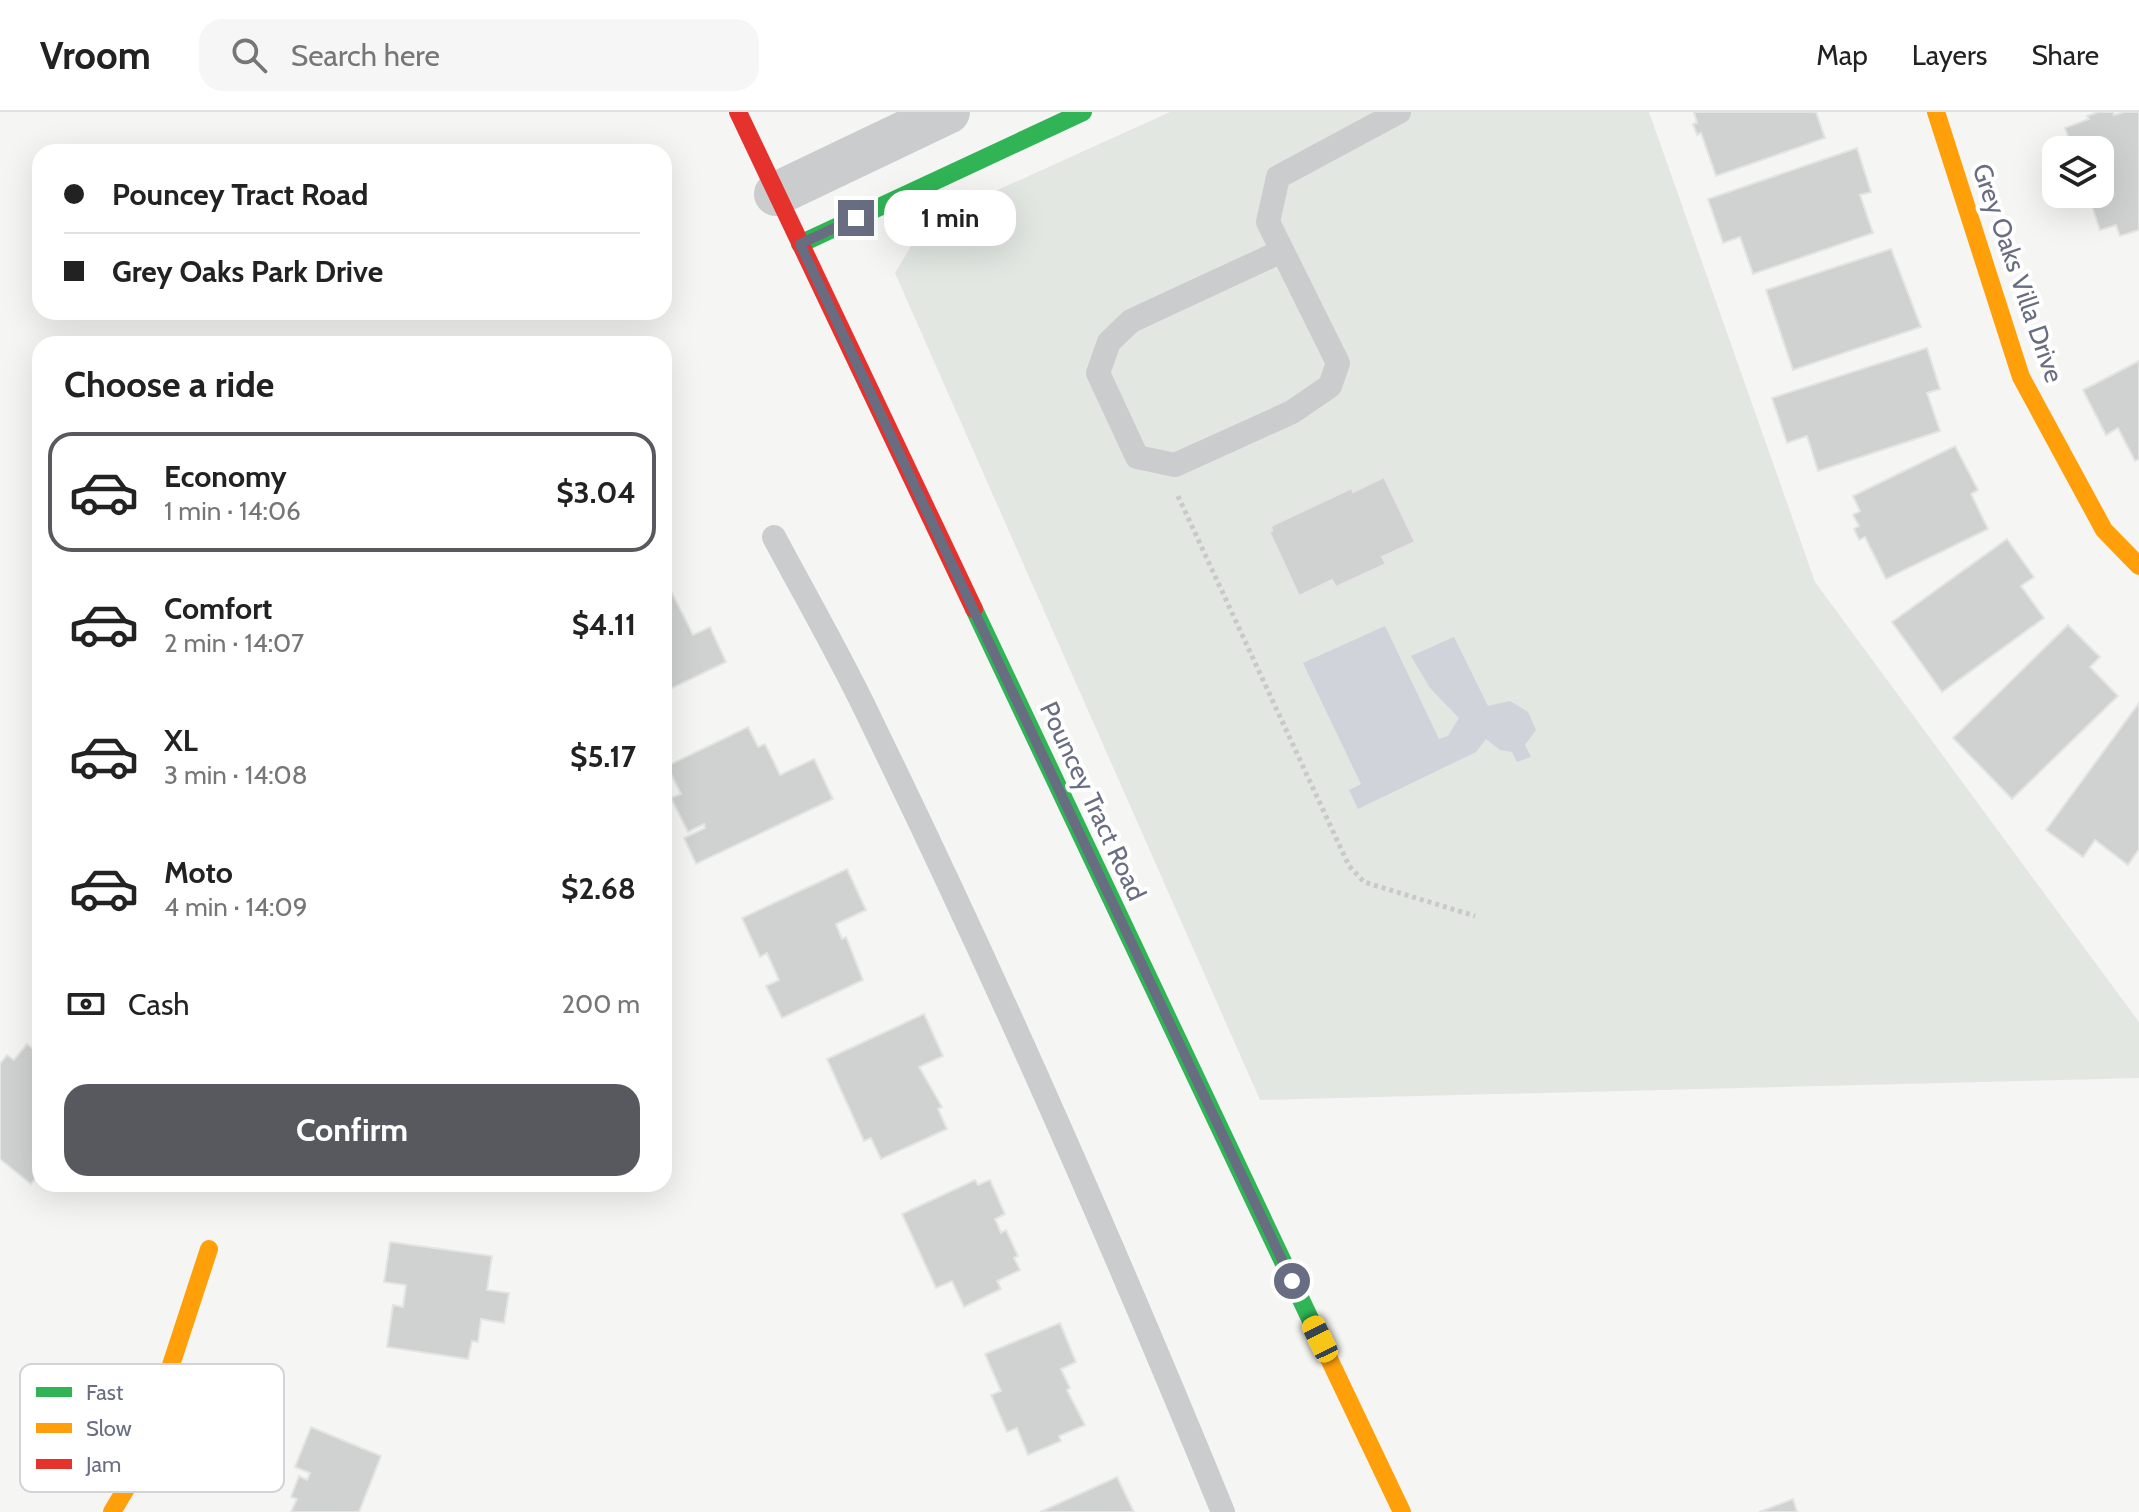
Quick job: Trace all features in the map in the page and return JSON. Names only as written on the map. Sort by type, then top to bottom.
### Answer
[{"type":"main road","name":"Pouncey Tract Road","points":[[738,112],[1402,1512]]},
{"type":"main road","points":[[800,244],[1083,112]]},
{"type":"main road","name":"Grey Oaks Villa Drive","points":[[1936,112],[2021,377],[2104,530],[2139,566]]},
{"type":"main road","points":[[171,1364],[209,1249]]},
{"type":"main road","points":[[112,1512],[124,1492]]},
{"type":"street","points":[[776,194],[948,112]]},
{"type":"lane","points":[[1282,251],[1131,321],[1109,342],[1098,373],[1137,457],[1175,465],[1292,412],[1330,386],[1338,363],[1268,222],[1278,177],[1399,112]]},
{"type":"lane","points":[[774,537],[873,723],[998,992],[1095,1203],[1223,1512]]},
{"type":"path","points":[[1162,463],[1349,866],[1364,882],[1475,916]]},
{"type":"shaded area","points":[[1170,112],[1649,112],[1815,582],[2139,1022],[2139,1078],[1260,1100],[895,273],[925,223]]},
{"type":"shaded area","points":[[1385,626],[1439,739],[1448,736],[1459,718],[1430,688],[1411,656],[1454,637],[1488,706],[1510,701],[1528,712],[1536,730],[1525,745],[1531,757],[1517,762],[1512,752],[1500,750],[1486,739],[1476,752],[1358,809],[1349,790],[1361,784],[1303,663]]},
{"type":"building","points":[[1694,112],[1816,112],[1825,138],[1716,176],[1701,133],[1697,135],[1693,124],[1697,123]]},
{"type":"building","points":[[2098,112],[2113,112],[2114,115],[2139,112],[2139,230],[2120,236],[2116,225],[2100,230],[2093,208],[2114,208],[2114,136],[2068,136],[2065,128],[2089,119],[2087,116]]},
{"type":"building","points":[[1857,148],[1871,192],[1860,195],[1873,233],[1753,274],[1740,237],[1723,243],[1708,199]]},
{"type":"building","points":[[1891,249],[1921,327],[1793,370],[1766,290]]},
{"type":"building","points":[[1927,348],[1940,389],[1927,393],[1940,431],[1818,471],[1807,436],[1787,443],[1772,398]]},
{"type":"building","points":[[2139,361],[2139,459],[2135,461],[2118,428],[2106,435],[2083,390]]},
{"type":"building","points":[[1955,446],[1978,490],[1971,494],[1988,529],[1886,579],[1865,537],[1859,540],[1854,529],[1859,526],[1853,515],[1860,511],[1853,496]]},
{"type":"building","points":[[1384,477],[1415,542],[1382,557],[1386,564],[1336,587],[1332,580],[1299,596],[1269,531],[1272,531],[1271,526],[1352,488],[1353,492]]},
{"type":"building","points":[[2007,539],[2034,577],[2021,586],[2044,618],[1942,692],[1892,622]]},
{"type":"building","points":[[672,593],[693,635],[710,627],[726,662],[672,688]]},
{"type":"building","points":[[2068,625],[2100,657],[2090,667],[2118,696],[2012,799],[1953,738]]},
{"type":"building","points":[[2139,703],[2139,849],[2128,865],[2095,840],[2083,857],[2046,830]]},
{"type":"building","points":[[748,727],[758,747],[765,744],[780,775],[814,759],[833,799],[696,864],[684,838],[705,828],[704,824],[688,832],[672,800],[681,794],[672,776],[672,764]]},
{"type":"building","points":[[847,869],[866,910],[836,924],[842,939],[846,937],[863,980],[782,1018],[766,986],[779,980],[767,953],[760,957],[742,918]]},
{"type":"building","points":[[924,1014],[943,1056],[919,1067],[942,1107],[938,1109],[947,1129],[881,1159],[871,1138],[864,1141],[827,1059]]},
{"type":"building","points":[[27,1044],[32,1048],[31,1184],[0,1159],[0,1064],[7,1055],[14,1060]]},
{"type":"building","points":[[975,1180],[978,1185],[990,1180],[1005,1214],[995,1219],[1001,1233],[1006,1230],[1018,1256],[1014,1258],[1020,1270],[997,1281],[1001,1289],[964,1307],[952,1281],[936,1288],[902,1214]]},
{"type":"building","points":[[390,1242],[492,1256],[487,1290],[509,1293],[504,1323],[481,1319],[478,1342],[472,1341],[468,1359],[387,1347],[393,1305],[403,1307],[406,1285],[384,1282]]},
{"type":"building","points":[[1060,1323],[1076,1362],[1061,1369],[1070,1388],[1067,1390],[1085,1425],[1059,1436],[1061,1441],[1028,1455],[1017,1428],[1007,1432],[991,1395],[1001,1391],[985,1354]]},
{"type":"building","points":[[311,1427],[381,1456],[359,1512],[291,1512],[297,1499],[291,1497],[299,1476],[307,1480],[310,1473],[295,1467]]},
{"type":"building","points":[[1117,1477],[1134,1512],[1040,1512]]},
{"type":"building","points":[[1793,1499],[1797,1512],[1759,1512]]},
{"type":"traffic: fast","points":[[800,244],[1083,112]]},
{"type":"traffic: fast","points":[[974,609],[1322,1344]]},
{"type":"traffic: slow","points":[[1936,112],[2021,377],[2104,530],[2139,566]]},
{"type":"traffic: slow","points":[[171,1364],[209,1249]]},
{"type":"traffic: slow","points":[[1322,1344],[1402,1512]]},
{"type":"traffic: slow","points":[[112,1512],[124,1492]]},
{"type":"traffic: jam","points":[[738,112],[974,609]]},
{"type":"route","points":[[856,218],[800,244],[1292,1281]]}]
